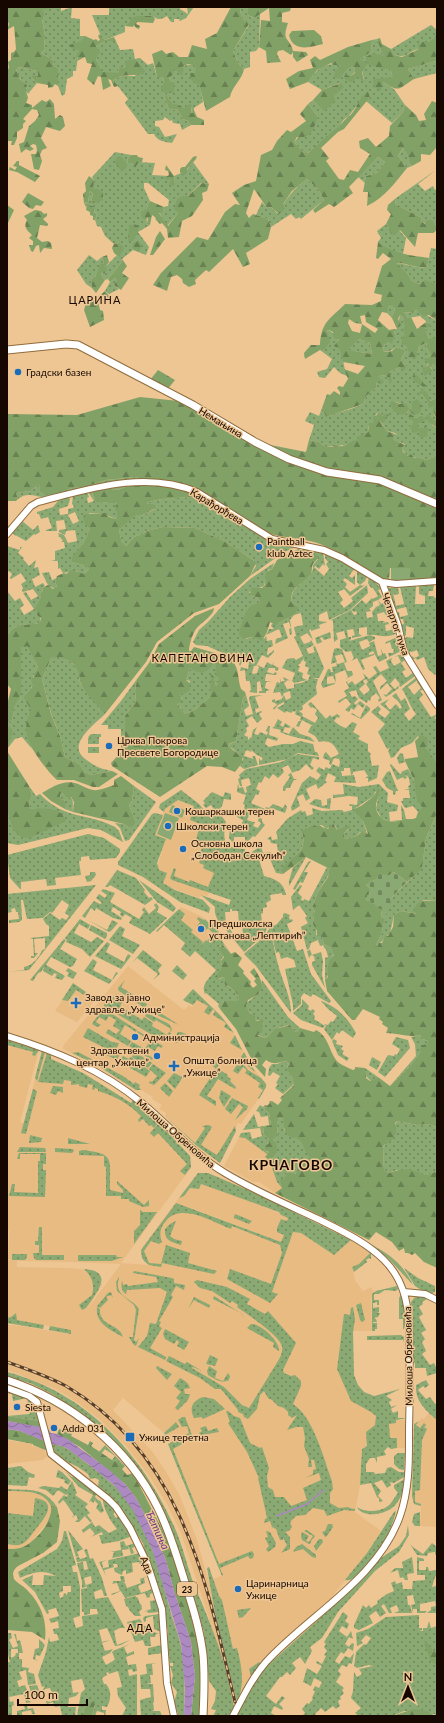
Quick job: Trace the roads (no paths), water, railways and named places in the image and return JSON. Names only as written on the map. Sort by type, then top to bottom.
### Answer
[{"type":"main road","name":"Немањина","points":[[7,350],[66,344],[78,345],[192,406],[255,442],[289,459],[326,472],[380,480],[437,504]]},
{"type":"main road","name":"23","points":[[7,1380],[49,1398],[69,1410],[92,1427],[119,1452],[136,1472],[150,1494],[170,1536],[198,1626],[204,1665],[203,1716]]},
{"type":"street","name":"Карађорђева","points":[[7,534],[31,506],[38,502],[114,484],[143,481],[186,488],[197,492],[276,540],[316,547],[330,552],[382,582]]},
{"type":"street","points":[[382,582],[396,584],[437,581]]},
{"type":"street","name":"Четвртог пука","points":[[382,582],[398,625],[404,652],[437,705]]},
{"type":"street","name":"Милоша Обреновића","points":[[7,1036],[37,1045],[67,1057],[115,1083],[145,1105],[194,1151],[223,1172],[369,1247],[392,1268],[404,1292],[408,1306],[409,1326],[409,1450],[407,1490],[399,1518],[383,1548],[368,1567],[266,1663],[249,1684],[233,1716]]},
{"type":"street","points":[[404,1292],[427,1294],[437,1300]]},
{"type":"street","name":"Ада","points":[[7,1388],[29,1396],[36,1401],[40,1406],[50,1450],[54,1458],[116,1507],[138,1543],[151,1575],[162,1610],[167,1683],[174,1716]]},
{"type":"water","name":"Ђетиња","points":[[7,1421],[47,1428],[51,1433],[57,1434],[69,1440],[109,1470],[125,1484],[136,1498],[166,1560],[174,1591],[191,1642],[195,1676],[191,1716],[184,1716],[185,1689],[181,1644],[152,1549],[133,1510],[114,1485],[68,1449],[51,1444],[20,1431],[7,1429]]},
{"type":"waterway","points":[[277,1516],[307,1504],[323,1490]]},
{"type":"railway","points":[[7,1362],[66,1386],[105,1414],[137,1447],[163,1484],[183,1524],[199,1567],[213,1611],[235,1702]]},
{"type":"place","name":"Градски базен","points":[[18,372]]},
{"type":"place","name":"Paintball klub Aztec","points":[[259,547]]},
{"type":"place","name":"Црква Покрова Пресвете Богородице","points":[[109,746]]},
{"type":"place","name":"Кошаркашки терен","points":[[177,811]]},
{"type":"place","name":"Школски терен","points":[[168,826]]},
{"type":"place","name":"Основна школа „Слободан Секулић”","points":[[183,849]]},
{"type":"place","name":"Предшколска установа „Лептирић”","points":[[201,929]]},
{"type":"place","name":"Завод за јавно здравље „Ужице”","points":[[76,1003]]},
{"type":"place","name":"Администрација","points":[[135,1037]]},
{"type":"place","name":"Здравствени центар „Ужице”","points":[[157,1056]]},
{"type":"place","name":"Општа болница „Ужице”","points":[[174,1066]]},
{"type":"place","name":"Siesta","points":[[17,1407]]},
{"type":"place","name":"Adda 031","points":[[54,1428]]},
{"type":"place","name":"Ужице теретна","points":[[130,1437]]},
{"type":"place","name":"Царинарница Ужице","points":[[238,1589]]},
{"type":"district","name":"ЦАРИНА","points":[[95,299]]},
{"type":"district","name":"КАПЕТАНОВИНА","points":[[203,657]]},
{"type":"district","name":"КРЧАГОВО","points":[[291,1164]]},
{"type":"district","name":"АДА","points":[[140,1627]]}]
